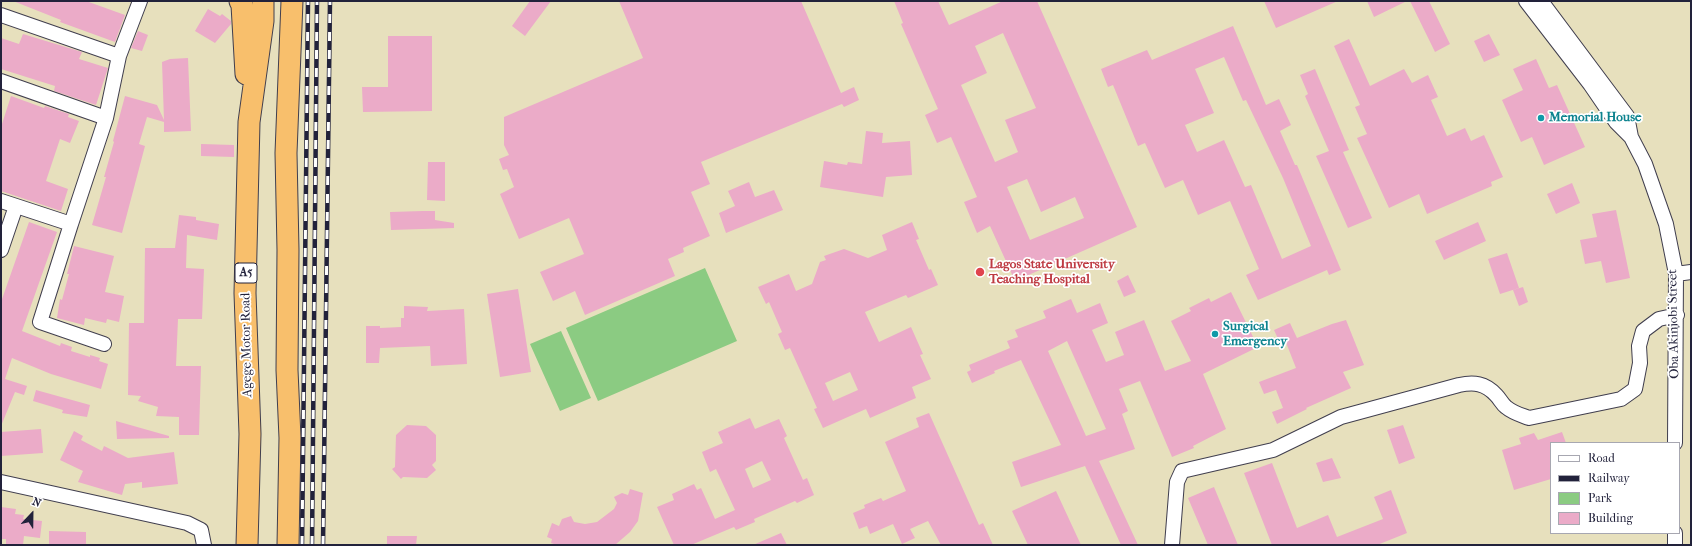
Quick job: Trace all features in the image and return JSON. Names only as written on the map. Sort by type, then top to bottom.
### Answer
[{"type":"highway","points":[[240,1],[242,5],[248,122]]},
{"type":"highway","name":"Agege Motor Road","points":[[248,545],[250,434],[245,293],[248,122],[263,21],[263,1]]},
{"type":"highway","points":[[288,545],[290,438],[287,370],[288,250],[286,153],[292,1]]},
{"type":"street","points":[[104,344],[40,322],[106,118],[119,56],[140,1]]},
{"type":"street","points":[[1526,1],[1590,84],[1616,122],[1631,136]]},
{"type":"street","name":"Oba Akinjobi Street","points":[[1541,1],[1627,116],[1631,136],[1645,164],[1666,224],[1676,274],[1677,315],[1675,442]]},
{"type":"street","points":[[1,15],[119,56]]},
{"type":"street","points":[[1,81],[106,118]]},
{"type":"street","points":[[1,201],[71,224]]},
{"type":"street","points":[[1,250],[16,206]]},
{"type":"street","points":[[1676,274],[1691,272]]},
{"type":"street","points":[[1172,545],[1177,482],[1182,471],[1273,450],[1341,417],[1474,382],[1485,385],[1496,394],[1505,407],[1516,414],[1529,418],[1621,399],[1635,389],[1640,363],[1639,346],[1643,330],[1660,319],[1677,315]]},
{"type":"street","points":[[1,482],[187,523],[201,530],[204,545]]},
{"type":"street","points":[[1675,534],[1675,545]]},
{"type":"green space","points":[[705,268],[737,341],[598,401],[566,328]]},
{"type":"green space","points":[[561,331],[591,398],[560,411],[530,344]]},
{"type":"building","points":[[13,1],[86,1],[125,15],[115,42],[60,22],[61,20]]},
{"type":"building","points":[[530,1],[551,1],[525,36],[512,26]]},
{"type":"building","points":[[619,1],[801,1],[841,93],[854,87],[859,100],[844,107],[842,104],[701,162],[710,184],[691,192],[710,236],[683,248],[684,252],[668,259],[675,276],[585,315],[575,291],[553,301],[540,272],[584,254],[569,218],[519,239],[500,194],[514,187],[507,169],[503,170],[499,159],[509,155],[504,145],[504,117],[643,58]]},
{"type":"building","points":[[894,1],[938,1],[949,25],[1003,1],[1037,1],[1137,227],[1015,281],[990,226],[977,233],[964,202],[977,197],[951,137],[937,143],[925,115],[938,109],[901,24],[903,23]],"holes":[[[1003,33],[1036,108],[1005,120],[1018,152],[995,162],[961,85],[987,73],[975,46]],[[1027,179],[1041,212],[1075,197],[1084,218],[1030,240],[1007,187]]]},
{"type":"building","points":[[1264,1],[1338,1],[1276,28]]},
{"type":"building","points":[[1367,1],[1407,1],[1374,17]]},
{"type":"building","points":[[1410,1],[1429,1],[1450,44],[1435,52]]},
{"type":"building","points":[[208,9],[220,16],[222,14],[231,21],[231,24],[215,43],[195,31]]},
{"type":"building","points":[[1233,26],[1266,105],[1279,99],[1291,125],[1280,131],[1295,165],[1297,165],[1341,270],[1329,275],[1327,270],[1258,300],[1246,275],[1259,269],[1230,201],[1198,215],[1183,180],[1165,188],[1145,143],[1138,146],[1113,85],[1108,87],[1101,69],[1147,50],[1152,60]],"holes":[[[1224,57],[1243,101],[1246,100],[1283,178],[1311,246],[1282,259],[1251,185],[1245,187],[1224,140],[1197,152],[1185,125],[1214,113],[1195,69]]]},
{"type":"building","points":[[138,31],[148,35],[142,51],[131,48]]},
{"type":"building","points":[[23,34],[82,52],[79,59],[108,68],[96,105],[54,91],[55,86],[1,69],[1,38],[19,44]]},
{"type":"building","points":[[1489,34],[1500,55],[1484,62],[1474,41]]},
{"type":"building","points":[[388,36],[432,36],[432,111],[363,112],[362,87],[388,87]]},
{"type":"building","points":[[1349,39],[1370,86],[1404,69],[1412,83],[1428,75],[1438,97],[1431,100],[1447,136],[1465,128],[1471,141],[1484,135],[1503,177],[1491,182],[1492,186],[1427,214],[1419,194],[1389,208],[1357,138],[1367,134],[1355,107],[1360,105],[1334,46]]},
{"type":"building","points":[[188,58],[191,131],[164,132],[164,122],[147,117],[139,144],[145,146],[122,233],[92,225],[106,177],[104,177],[125,96],[157,105],[164,120],[162,62],[170,59]]},
{"type":"building","name":"Memorial House","points":[[1536,59],[1549,88],[1557,85],[1585,147],[1544,165],[1532,137],[1521,142],[1502,100],[1523,90],[1513,69]]},
{"type":"building","points":[[1315,69],[1349,150],[1343,152],[1372,218],[1348,228],[1316,156],[1329,151],[1305,96],[1308,94],[1300,75]]},
{"type":"building","points":[[11,96],[44,108],[45,106],[69,114],[68,117],[79,121],[70,143],[60,139],[46,181],[68,189],[61,211],[1,191],[1,127]]},
{"type":"building","points":[[866,131],[883,133],[882,143],[910,141],[912,175],[886,177],[883,197],[820,187],[824,161],[847,165],[848,162],[862,164]]},
{"type":"building","points":[[201,144],[234,145],[234,157],[201,156]]},
{"type":"building","points":[[428,162],[445,162],[445,201],[427,200]]},
{"type":"building","points":[[749,182],[755,197],[774,190],[783,210],[726,233],[719,213],[735,206],[728,191]]},
{"type":"building","points":[[1572,183],[1580,203],[1556,214],[1547,194]]},
{"type":"building","points":[[1616,210],[1630,278],[1606,283],[1601,261],[1585,264],[1580,240],[1597,237],[1592,214]]},
{"type":"building","points":[[435,211],[435,220],[454,223],[454,228],[391,230],[390,212]]},
{"type":"building","points":[[179,215],[196,217],[196,220],[219,224],[217,240],[187,235],[186,268],[204,269],[202,319],[178,319],[176,366],[201,366],[199,435],[179,435],[179,417],[156,416],[158,407],[138,401],[141,396],[128,395],[129,323],[144,323],[145,248],[175,248]]},
{"type":"building","points":[[29,222],[57,232],[22,331],[60,346],[61,343],[72,347],[71,351],[90,357],[90,355],[100,358],[99,361],[108,364],[101,389],[51,374],[12,358],[5,379],[27,386],[24,395],[15,392],[1,426],[1,302]]},
{"type":"building","points":[[912,222],[919,239],[916,240],[929,270],[931,269],[938,285],[908,298],[906,295],[865,312],[879,342],[911,327],[923,354],[920,355],[931,379],[912,387],[916,398],[870,418],[866,409],[823,428],[814,409],[817,408],[790,348],[785,350],[778,334],[782,332],[769,302],[766,304],[758,287],[789,274],[796,291],[812,284],[820,262],[826,260],[824,256],[844,249],[868,258],[887,250],[882,235]],"holes":[[[850,372],[858,390],[833,401],[825,383]]]},
{"type":"building","points":[[1478,222],[1486,241],[1444,260],[1435,241]]},
{"type":"building","points":[[74,246],[114,256],[105,292],[124,296],[119,322],[107,319],[106,323],[85,318],[84,325],[57,318],[60,299],[62,300],[69,274],[67,274]]},
{"type":"building","points":[[1507,253],[1519,288],[1500,294],[1488,259]]},
{"type":"building","points":[[1128,275],[1136,292],[1124,297],[1117,281]]},
{"type":"building","points":[[1523,287],[1528,302],[1519,306],[1513,290]]},
{"type":"building","points":[[518,289],[531,372],[500,377],[487,294]]},
{"type":"building","points":[[1231,292],[1258,347],[1203,374],[1226,429],[1193,446],[1194,448],[1172,457],[1140,381],[1119,389],[1128,411],[1122,414],[1135,449],[1099,461],[1138,545],[1121,545],[1085,466],[1021,487],[1012,462],[1061,445],[1021,360],[994,371],[995,373],[972,383],[967,372],[971,370],[969,365],[1010,348],[1007,341],[1018,337],[1015,330],[1046,318],[1043,311],[1071,299],[1077,313],[1100,303],[1108,323],[1092,330],[1106,362],[1124,355],[1115,332],[1144,320],[1165,371],[1191,361],[1171,321],[1191,311],[1189,308],[1209,298],[1211,302]],"holes":[[[1067,341],[1106,429],[1086,436],[1048,351]]]},
{"type":"building","points":[[404,306],[428,307],[427,311],[464,309],[467,364],[431,366],[430,346],[380,348],[379,363],[366,363],[366,326],[380,326],[380,328],[401,327],[401,318],[404,318]]},
{"type":"building","points":[[1346,320],[1364,365],[1343,372],[1351,388],[1306,408],[1307,409],[1277,424],[1272,412],[1283,408],[1276,390],[1264,394],[1259,382],[1296,368],[1285,340],[1280,343],[1274,330],[1290,323],[1297,338]]},
{"type":"building","points":[[36,390],[90,405],[87,417],[62,413],[63,410],[33,401]]},
{"type":"building","points":[[929,413],[979,525],[983,523],[993,545],[941,545],[928,521],[910,529],[915,538],[902,544],[893,524],[870,534],[867,526],[859,529],[853,513],[865,508],[864,505],[881,498],[883,501],[906,491],[885,442],[919,427],[916,418]]},
{"type":"building","points":[[750,418],[755,429],[779,419],[787,436],[784,438],[803,480],[807,478],[814,495],[797,503],[795,501],[754,519],[755,522],[736,530],[734,527],[691,545],[674,545],[657,507],[674,500],[672,494],[694,484],[697,490],[701,488],[715,519],[735,510],[716,469],[710,472],[702,452],[723,443],[718,432]],"holes":[[[762,461],[771,480],[753,488],[745,469]]]},
{"type":"building","points":[[116,421],[169,436],[169,438],[117,439]]},
{"type":"building","points":[[407,425],[426,426],[436,435],[436,461],[432,465],[436,470],[427,478],[403,477],[401,479],[392,469],[395,467],[396,435]]},
{"type":"building","points":[[1403,425],[1415,458],[1399,464],[1387,430]]},
{"type":"building","points":[[41,429],[43,453],[1,456],[1,432]]},
{"type":"building","points":[[74,431],[83,436],[81,440],[102,451],[104,446],[128,458],[174,452],[178,484],[142,488],[142,482],[125,484],[122,495],[78,482],[83,471],[60,460]]},
{"type":"building","points":[[1562,432],[1566,442],[1550,442],[1550,479],[1514,490],[1502,450],[1521,444],[1519,438],[1534,433],[1538,440]]},
{"type":"building","points":[[1332,458],[1341,478],[1323,482],[1316,463]]},
{"type":"building","points":[[1272,463],[1297,528],[1328,515],[1337,537],[1383,519],[1374,497],[1391,490],[1407,533],[1377,545],[1272,545],[1244,473]]},
{"type":"building","points":[[1214,487],[1238,545],[1208,545],[1188,498]]},
{"type":"building","points":[[630,489],[643,493],[638,521],[630,532],[615,545],[557,545],[551,543],[552,539],[547,537],[552,523],[559,526],[562,519],[571,516],[574,522],[585,524],[597,522],[614,509],[617,503],[614,497],[622,493],[628,495]]},
{"type":"building","points":[[1056,491],[1081,545],[1028,545],[1012,511]]},
{"type":"building","points":[[1,507],[16,509],[15,514],[24,515],[23,519],[42,521],[40,538],[24,536],[23,545],[6,545],[6,539],[1,539]]},
{"type":"building","points":[[49,531],[86,532],[86,545],[49,545]]},
{"type":"building","points":[[781,533],[787,545],[753,545]]},
{"type":"building","points":[[387,536],[417,536],[416,545],[387,545]]},
{"type":"railway","points":[[302,545],[308,1]]},
{"type":"railway","points":[[312,545],[317,1]]},
{"type":"railway","points":[[323,545],[330,1]]},
{"type":"place","name":"Memorial House","points":[[1541,118]]},
{"type":"place","name":"Lagos State University Teaching Hospital","points":[[980,272]]},
{"type":"place","name":"Surgical Emergency","points":[[1215,334]]}]
